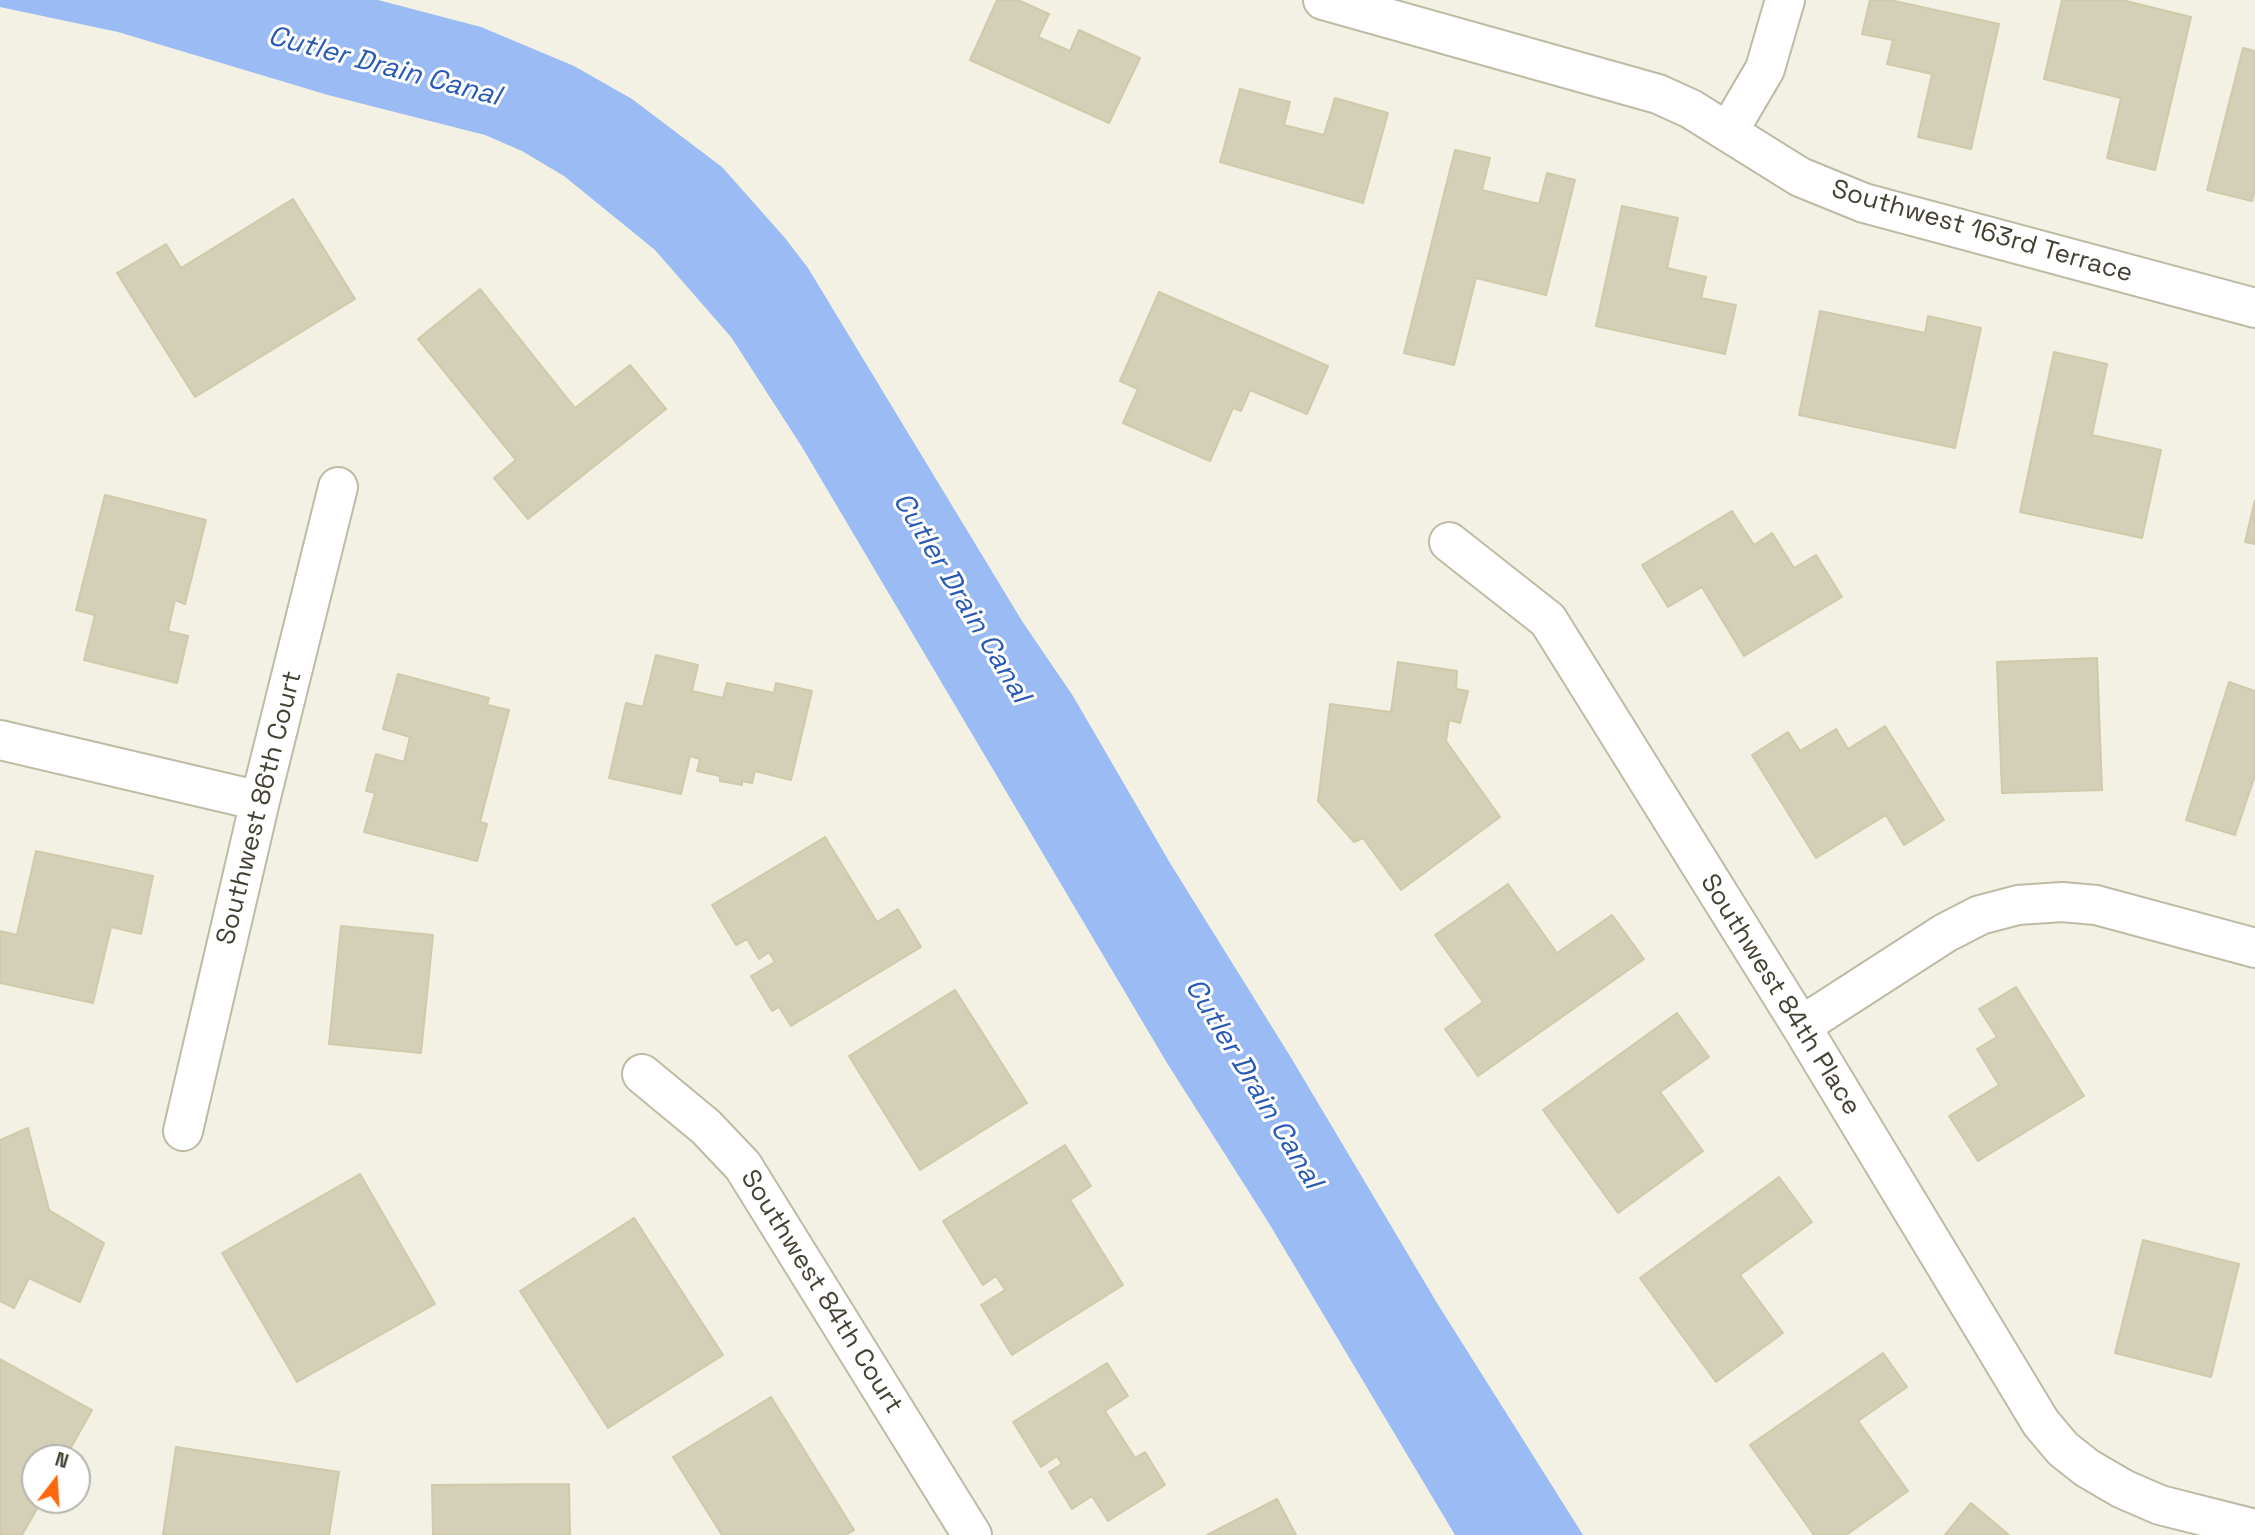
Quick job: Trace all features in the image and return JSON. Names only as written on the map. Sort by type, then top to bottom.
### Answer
[{"type":"street","name":"Southwest 163rd Terrace","points":[[1323,0],[1621,82],[1691,109],[1800,177],[1864,203],[2255,308]]},
{"type":"street","points":[[1728,132],[1765,69],[1785,0]]},
{"type":"street","name":"Southwest 86th Court","points":[[183,1131],[260,801],[338,487]]},
{"type":"street","name":"Southwest 84th Place","points":[[1449,542],[1548,621],[1801,1026],[2041,1423],[2063,1449],[2087,1468],[2123,1489],[2160,1505],[2255,1530]]},
{"type":"street","points":[[0,740],[260,801]]},
{"type":"street","points":[[1801,1026],[1945,933],[1980,915],[2018,905],[2062,902],[2096,905],[2255,948]]},
{"type":"street","name":"Southwest 84th Court","points":[[642,1074],[706,1127],[743,1166],[972,1535]]},
{"type":"water","name":"Cutler Drain Canal","points":[[0,0],[378,0],[481,27],[574,66],[632,99],[722,167],[808,268],[1022,621],[1073,696],[1170,863],[1290,1056],[1437,1303],[1583,1535],[1455,1535],[1270,1225],[1167,1063],[802,447],[731,337],[655,250],[564,176],[522,151],[485,135],[328,95],[118,32],[0,7]]},
{"type":"building","points":[[997,0],[1018,0],[1049,14],[1038,37],[1070,51],[1079,30],[1140,58],[1109,123],[970,60]]},
{"type":"building","points":[[1870,0],[1890,0],[1999,24],[1971,149],[1918,137],[1932,74],[1887,64],[1893,40],[1862,34]]},
{"type":"building","points":[[2062,0],[2122,0],[2191,17],[2155,170],[2107,158],[2121,98],[2044,79]]},
{"type":"building","points":[[2243,48],[2255,51],[2255,190],[2252,201],[2207,190]]},
{"type":"building","points":[[1240,89],[1290,102],[1284,125],[1324,135],[1335,98],[1388,113],[1363,203],[1220,162]]},
{"type":"building","points":[[1455,150],[1490,158],[1482,190],[1539,204],[1547,173],[1575,180],[1546,295],[1476,278],[1454,365],[1404,353]]},
{"type":"building","points":[[293,199],[355,299],[195,397],[117,273],[166,244],[181,268]]},
{"type":"building","points":[[1622,206],[1678,218],[1667,268],[1706,277],[1701,298],[1736,305],[1725,354],[1596,326]]},
{"type":"building","points":[[480,289],[575,408],[630,365],[666,409],[528,519],[494,478],[516,460],[418,339]]},
{"type":"building","points":[[1159,292],[1328,366],[1307,414],[1250,390],[1241,411],[1233,408],[1210,461],[1123,423],[1138,389],[1120,381]]},
{"type":"building","points":[[1820,311],[1925,333],[1928,316],[1981,328],[1955,448],[1799,415]]},
{"type":"building","points":[[2054,352],[2107,364],[2092,435],[2161,450],[2142,538],[2020,512]]},
{"type":"building","points":[[105,495],[206,520],[185,604],[175,600],[168,631],[188,636],[177,683],[84,660],[95,615],[76,610]]},
{"type":"building","points":[[2255,500],[2255,544],[2245,542]]},
{"type":"building","points":[[1732,511],[1754,545],[1772,533],[1794,568],[1816,555],[1842,597],[1744,656],[1702,587],[1668,607],[1642,565]]},
{"type":"building","points":[[656,655],[698,665],[692,691],[723,698],[727,683],[774,693],[776,683],[812,691],[791,780],[755,771],[752,783],[742,781],[742,785],[720,781],[720,776],[697,771],[700,759],[690,756],[681,794],[609,778],[626,703],[643,707]]},
{"type":"building","points":[[2097,658],[2102,790],[2002,793],[1997,662]]},
{"type":"building","points":[[1398,662],[1457,671],[1456,689],[1468,691],[1460,723],[1449,720],[1446,741],[1500,817],[1401,890],[1363,838],[1354,842],[1318,801],[1330,704],[1391,712]]},
{"type":"building","points":[[398,674],[489,698],[487,705],[509,710],[480,822],[487,824],[477,861],[364,832],[375,793],[366,791],[376,754],[404,762],[410,737],[383,729]]},
{"type":"building","points":[[2229,682],[2255,691],[2255,775],[2235,835],[2186,820]]},
{"type":"building","points":[[1885,726],[1944,820],[1904,845],[1886,815],[1816,858],[1752,755],[1788,732],[1800,751],[1836,729],[1848,749]]},
{"type":"building","points":[[825,837],[877,922],[898,909],[921,947],[791,1026],[779,1007],[772,1011],[751,976],[775,962],[769,952],[759,959],[747,939],[736,945],[712,905]]},
{"type":"building","points":[[36,851],[153,876],[141,934],[111,927],[93,1003],[0,983],[0,931],[17,935]]},
{"type":"building","points":[[1508,884],[1557,953],[1612,915],[1644,959],[1478,1076],[1445,1029],[1483,1002],[1435,935]]},
{"type":"building","points":[[341,926],[433,935],[421,1053],[329,1044]]},
{"type":"building","points":[[2016,987],[2084,1096],[1978,1161],[1949,1116],[1999,1085],[1977,1049],[1997,1037],[1979,1009]]},
{"type":"building","points":[[955,990],[1027,1103],[920,1170],[849,1056]]},
{"type":"building","points":[[1677,1013],[1709,1057],[1660,1092],[1703,1151],[1618,1213],[1543,1110]]},
{"type":"building","points":[[28,1128],[49,1210],[104,1243],[80,1302],[29,1278],[14,1308],[0,1301],[0,1140]]},
{"type":"building","points":[[1065,1145],[1091,1186],[1070,1200],[1123,1285],[1012,1355],[981,1305],[1005,1290],[996,1276],[983,1285],[943,1221]]},
{"type":"building","points":[[360,1174],[435,1304],[297,1382],[222,1253]]},
{"type":"building","points":[[1779,1177],[1812,1222],[1740,1275],[1783,1333],[1716,1382],[1640,1278]]},
{"type":"building","points":[[634,1218],[723,1355],[608,1428],[520,1291]]},
{"type":"building","points":[[2143,1240],[2239,1264],[2211,1377],[2115,1353]]},
{"type":"building","points":[[1883,1353],[1907,1387],[1858,1421],[1908,1491],[1846,1535],[1814,1535],[1750,1445]]},
{"type":"building","points":[[0,1359],[92,1410],[73,1444],[21,1444],[21,1514],[34,1514],[22,1535],[0,1535]]},
{"type":"building","points":[[1107,1363],[1128,1396],[1105,1411],[1135,1458],[1145,1452],[1165,1485],[1108,1521],[1092,1496],[1072,1509],[1049,1472],[1062,1464],[1057,1456],[1041,1467],[1013,1422]]},
{"type":"building","points":[[771,1397],[854,1530],[846,1535],[722,1535],[673,1457]]},
{"type":"building","points":[[176,1447],[339,1472],[329,1535],[163,1535]]},
{"type":"building","points":[[569,1484],[570,1535],[433,1535],[432,1485]]},
{"type":"building","points":[[1277,1499],[1296,1535],[1207,1535]]},
{"type":"building","points":[[1971,1503],[2009,1535],[1945,1535]]}]
